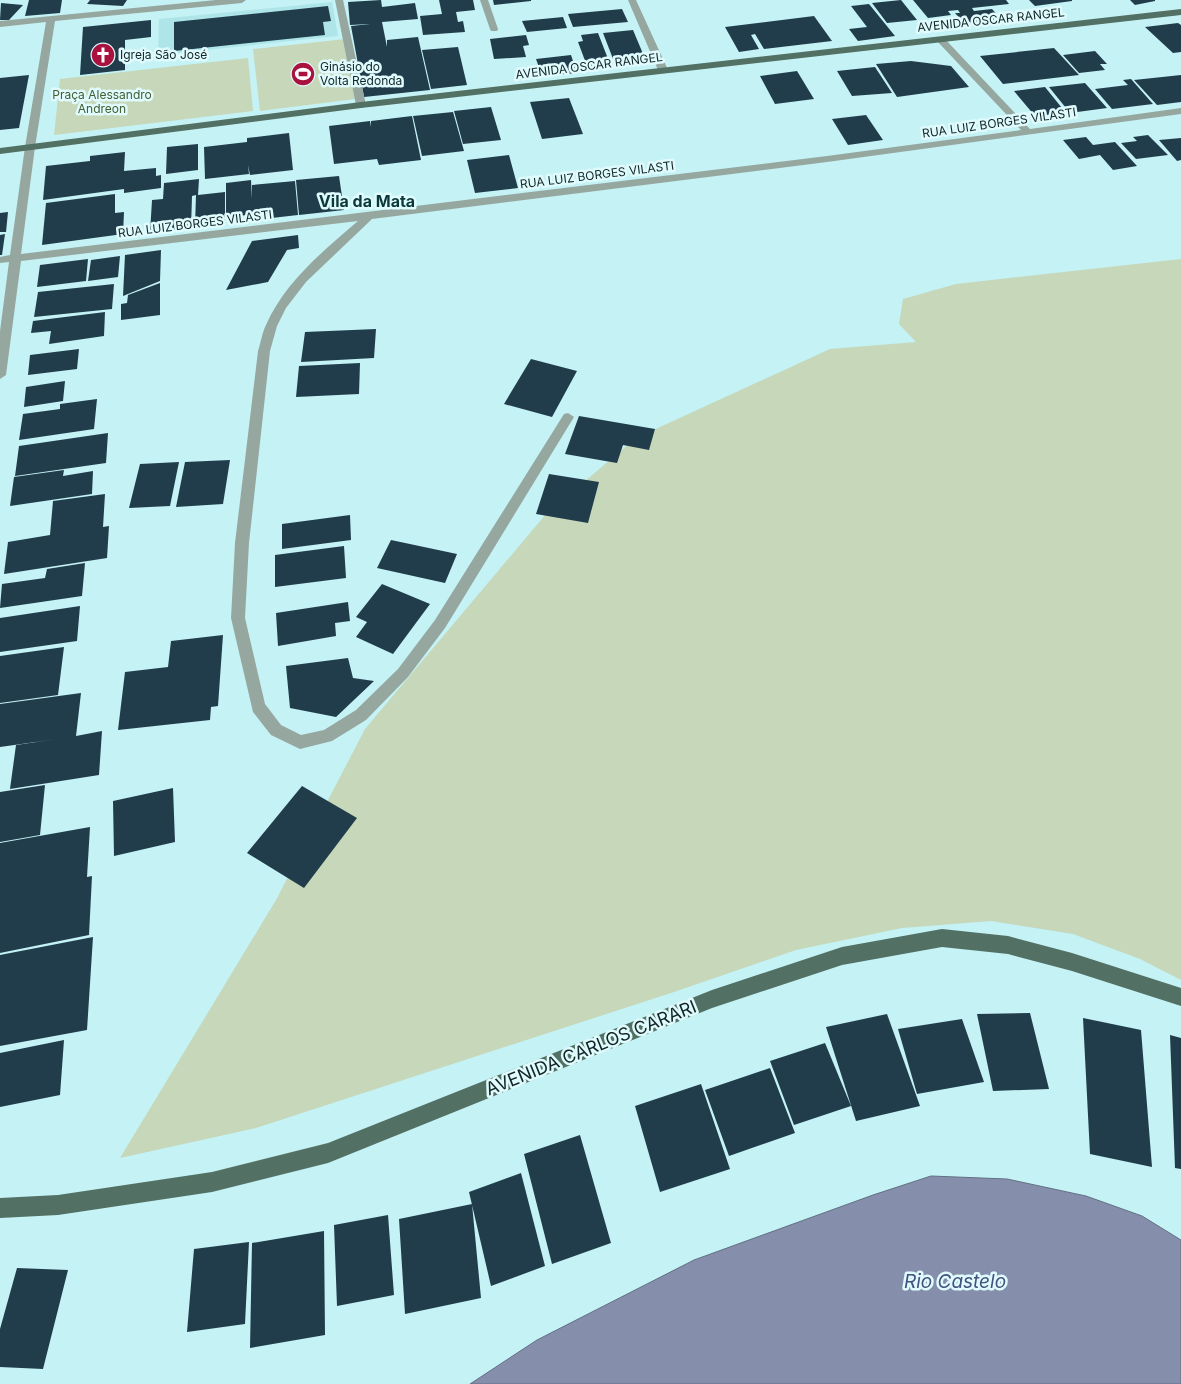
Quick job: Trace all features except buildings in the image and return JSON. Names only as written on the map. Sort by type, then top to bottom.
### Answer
[{"type":"main road","name":"AVENIDA OSCAR RANGEL","points":[[0,151],[361,105],[1181,12]]},
{"type":"main road","name":"AVENIDA CARLOS CARARI","points":[[0,1208],[58,1205],[212,1182],[328,1153],[703,1003],[842,956],[942,938],[1008,945],[1072,962],[1181,997]]},
{"type":"street","points":[[0,24],[242,0]]},
{"type":"street","points":[[339,0],[361,105]]},
{"type":"street","points":[[484,0],[494,29]]},
{"type":"street","points":[[632,0],[664,70]]},
{"type":"street","points":[[0,375],[30,147],[51,19]]},
{"type":"street","points":[[940,39],[1028,132]]},
{"type":"street","name":"RUA LUIZ BORGES VILASTI","points":[[0,260],[369,216],[1181,112]]},
{"type":"street","points":[[369,216],[302,279],[271,326],[264,351],[242,543],[238,618],[258,707],[276,730],[300,742],[327,736],[361,715],[403,673],[440,624],[568,417]]},
{"type":"shaded area","points":[[332,2],[338,36],[158,55],[159,19]]},
{"type":"green space","name":"Ginásio do Volta Redonda","points":[[345,39],[355,99],[260,111],[253,49]]},
{"type":"green space","name":"Praça Alessandro Andreon","points":[[248,58],[253,111],[54,135],[60,79]]},
{"type":"green space","points":[[1181,259],[1181,980],[1140,959],[1073,934],[991,921],[902,928],[796,950],[674,992],[256,1128],[120,1158],[276,900],[365,729],[546,514],[636,438],[830,349],[916,342],[899,324],[903,299],[956,284]]},
{"type":"water","name":"Rio Castelo","points":[[931,1176],[1007,1179],[1086,1196],[1142,1216],[1181,1240],[1181,1384],[470,1384],[537,1340],[694,1260]]},
{"type":"place","name":"Igreja São José","points":[[103,55]]},
{"type":"place","name":"Ginásio do Volta Redonda","points":[[303,74]]},
{"type":"district","name":"Vila da Mata","points":[[367,201]]}]
